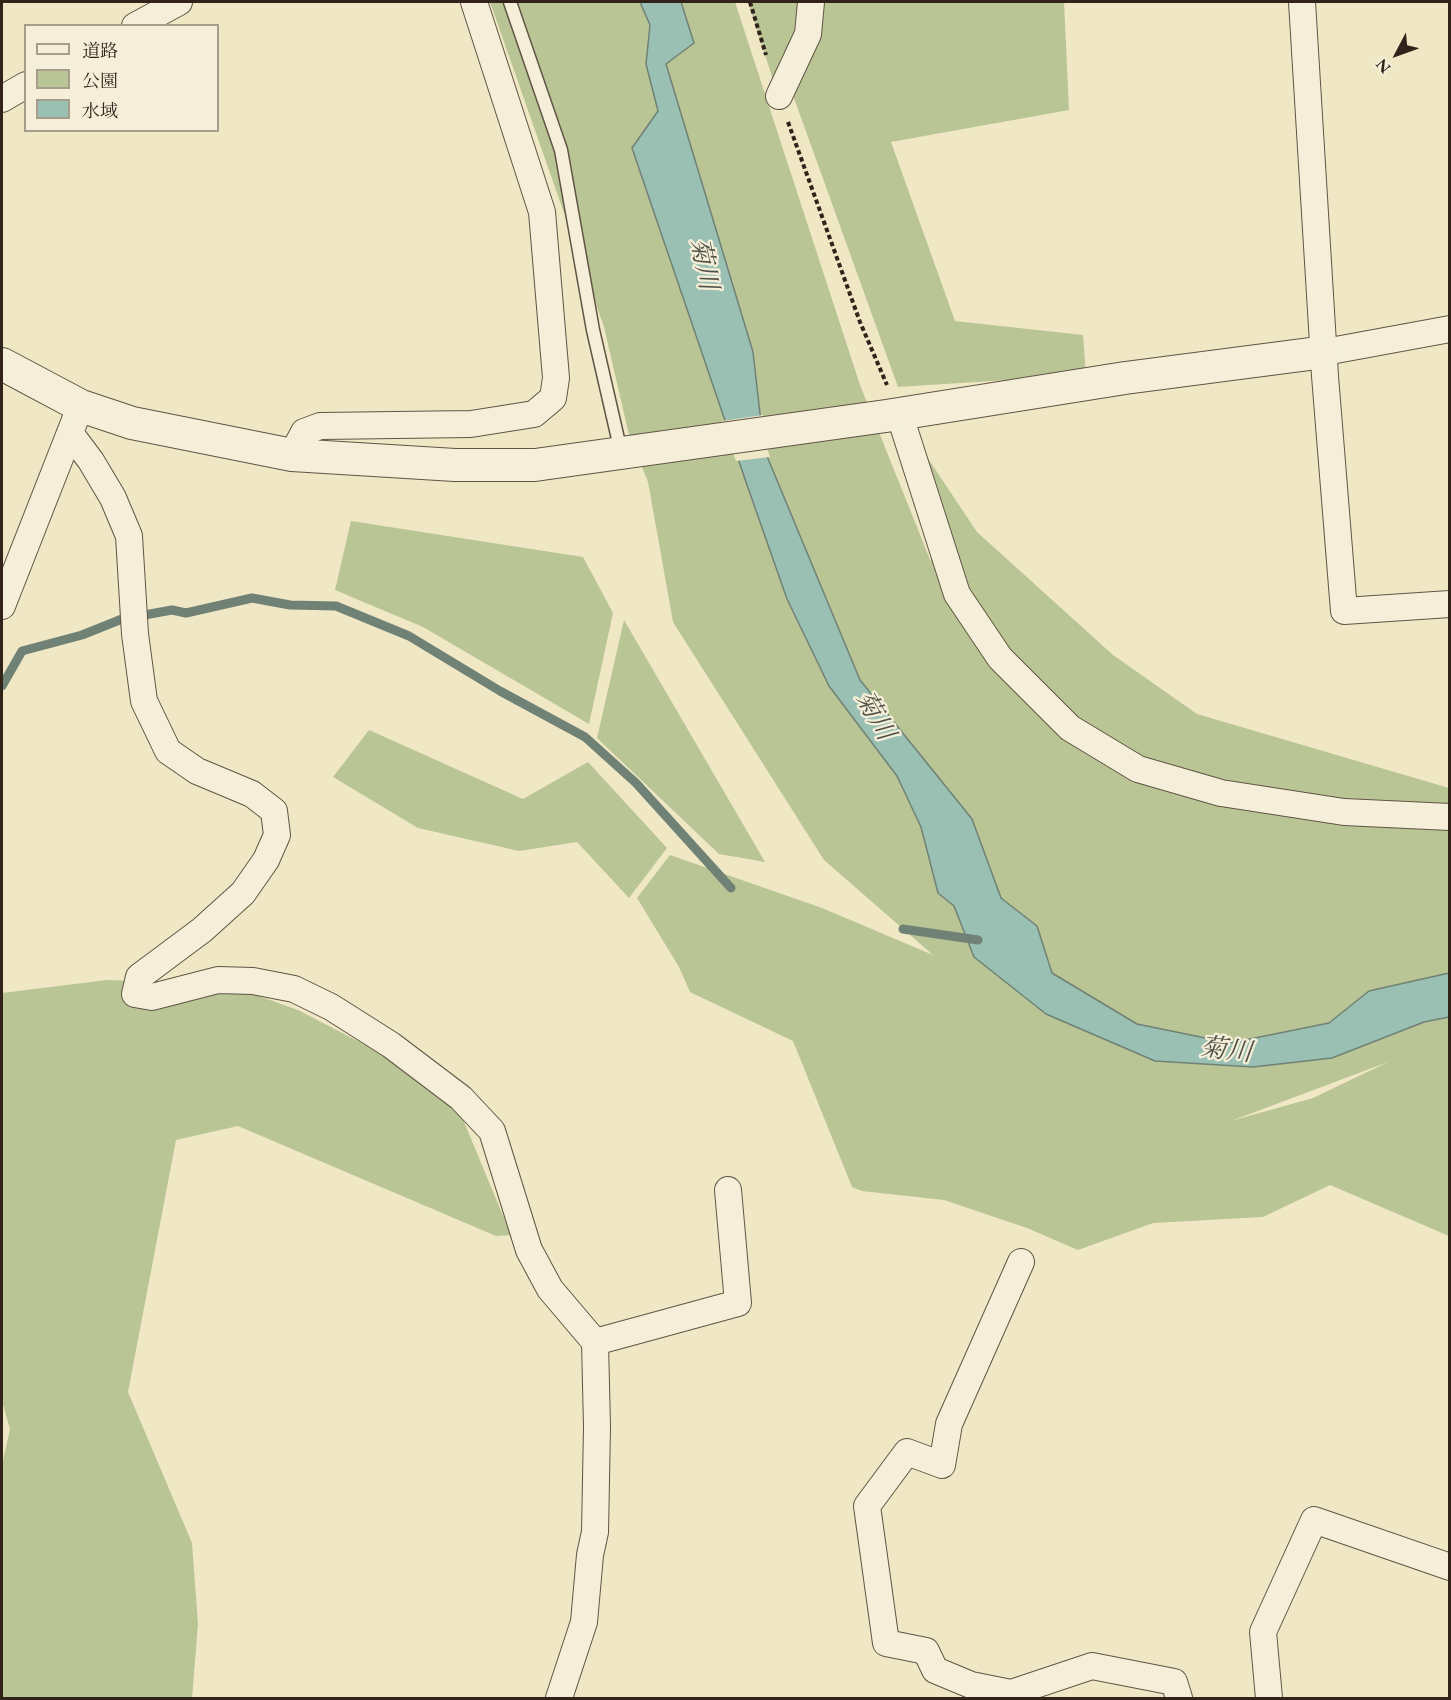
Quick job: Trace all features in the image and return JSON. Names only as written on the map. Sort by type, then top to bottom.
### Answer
[{"type":"street","points":[[139,24],[178,2]]},
{"type":"street","points":[[292,455],[304,432],[320,426],[471,424],[534,414],[553,398],[555,378],[542,212],[474,2]]},
{"type":"street","points":[[779,96],[808,34],[811,2]]},
{"type":"street","points":[[1302,2],[1331,459],[1344,611],[1449,604]]},
{"type":"street","points":[[2,99],[24,86]]},
{"type":"street","points":[[75,420],[132,423],[292,455],[455,465],[535,465],[1324,351],[1449,329]]},
{"type":"street","points":[[2,364],[75,420],[91,461],[113,498],[129,536],[135,634],[144,701],[168,751],[197,771],[252,794],[273,812],[277,835],[266,860],[243,893],[202,930],[139,977],[135,994],[152,997],[218,980],[253,981],[294,989],[331,1006],[391,1045],[461,1098],[492,1131],[529,1250],[550,1289],[595,1342],[597,1426],[595,1532],[590,1555],[584,1622],[559,1698]]},
{"type":"street","points":[[892,414],[957,594],[1000,658],[1070,728],[1138,769],[1221,793],[1344,812],[1449,817]]},
{"type":"street","points":[[2,606],[75,420]]},
{"type":"street","points":[[595,1342],[738,1303],[728,1190]]},
{"type":"street","points":[[1022,1262],[949,1424],[942,1465],[907,1452],[867,1506],[886,1643],[927,1651],[935,1670],[970,1685],[1011,1693],[1092,1666],[1174,1682],[1179,1698]]},
{"type":"street","points":[[1269,1698],[1263,1632],[1314,1520],[1449,1567]]},
{"type":"lane","points":[[510,2],[561,150],[593,330],[628,452]]},
{"type":"path","points":[[750,2],[779,96],[892,414]]},
{"type":"green space","points":[[490,2],[735,2],[860,385],[931,562],[923,451],[977,532],[1113,655],[1197,714],[1449,788],[1449,1236],[1330,1185],[1263,1217],[1153,1223],[1078,1250],[1027,1228],[944,1200],[862,1191],[852,1187],[793,1041],[690,992],[679,967],[637,898],[670,855],[822,908],[933,955],[824,860],[673,622],[648,482],[629,435],[604,327]],"holes":[[[1388,1062],[1313,1098],[1231,1121]]]},
{"type":"green space","points":[[748,2],[805,2],[801,50],[776,89]]},
{"type":"green space","points":[[819,2],[1064,2],[1069,110],[891,142],[955,321],[1083,335],[1086,375],[898,387],[790,87]]},
{"type":"green space","points":[[351,521],[583,557],[613,613],[589,724],[423,627],[335,590]]},
{"type":"green space","points":[[624,620],[765,862],[719,854],[597,738]]},
{"type":"green space","points":[[369,730],[523,799],[588,762],[667,848],[629,898],[577,842],[519,851],[418,828],[333,777]]},
{"type":"green space","points":[[107,980],[225,984],[298,1010],[377,1051],[457,1105],[511,1235],[496,1236],[238,1126],[176,1140],[128,1392],[192,1543],[198,1624],[192,1698],[2,1698],[2,1465],[10,1429],[2,1401],[2,993]]},
{"type":"water","name":"菊川","points":[[640,2],[681,2],[694,43],[666,64],[753,352],[764,449],[860,680],[972,819],[1001,898],[1037,926],[1052,973],[1137,1024],[1230,1043],[1329,1023],[1369,991],[1449,973],[1449,1017],[1424,1022],[1332,1058],[1253,1067],[1155,1061],[1046,1014],[974,957],[954,906],[938,893],[921,827],[897,776],[829,686],[787,599],[746,482],[632,148],[658,111],[646,64],[650,25]]},
{"type":"pier","points":[[763,415],[770,457],[736,461],[722,421]]},
{"type":"waterway","points":[[2,686],[22,651],[82,635],[122,619],[172,610],[186,613],[252,598],[290,605],[336,606],[409,636],[500,691],[585,737],[636,783],[731,888]]},
{"type":"waterway","points":[[903,929],[978,940]]}]
